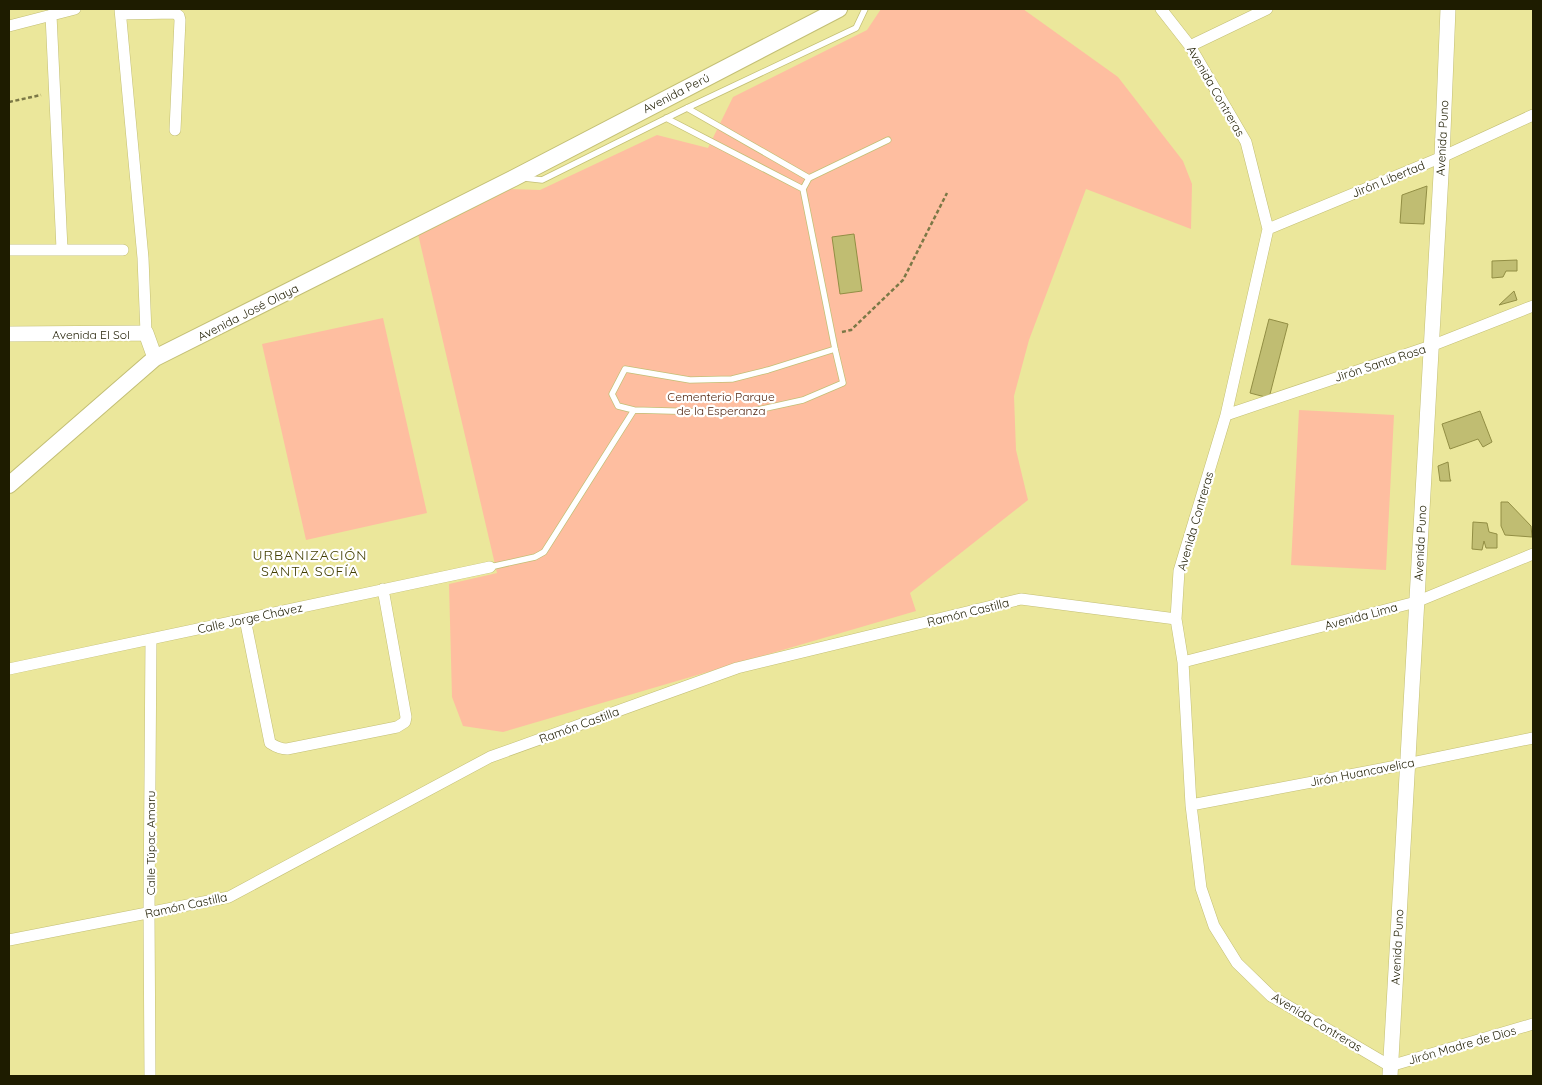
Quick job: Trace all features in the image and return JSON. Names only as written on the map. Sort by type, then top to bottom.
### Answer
[{"type":"main road","name":"Avenida Perú","points":[[514,178],[839,9]]},
{"type":"main road","name":"Avenida José Olaya","points":[[9,485],[155,358],[514,178]]},
{"type":"street","points":[[9,26],[75,9]]},
{"type":"street","name":"Avenida Contreras","points":[[1161,9],[1190,46],[1246,142],[1268,229],[1226,415],[1179,571],[1176,619],[1183,662],[1191,805],[1201,888],[1214,926],[1237,963],[1272,996],[1390,1071]]},
{"type":"street","points":[[1190,46],[1267,9]]},
{"type":"street","name":"Avenida Puno","points":[[1390,1071],[1442,157],[1448,9]]},
{"type":"street","points":[[146,333],[143,258],[121,11],[175,14],[179,16],[175,130]]},
{"type":"street","points":[[51,15],[62,249]]},
{"type":"street","name":"Jirón Libertad","points":[[1268,229],[1442,157],[1533,115]]},
{"type":"street","points":[[9,250],[123,250]]},
{"type":"street","name":"Jirón Santa Rosa","points":[[1226,415],[1431,346],[1533,306]]},
{"type":"street","name":"Avenida El Sol","points":[[9,334],[146,333],[155,358]]},
{"type":"street","name":"Avenida Lima","points":[[1183,662],[1416,602],[1533,554]]},
{"type":"street","name":"Calle Jorge Chávez","points":[[9,669],[490,566]]},
{"type":"street","points":[[245,619],[270,743],[275,747],[287,749],[397,727],[405,722],[406,717],[383,589]]},
{"type":"street","name":"Ramón Castilla","points":[[9,940],[229,897],[490,757],[737,668],[1021,599],[1176,619]]},
{"type":"street","name":"Calle Túpac Amaru","points":[[150,1076],[151,639]]},
{"type":"street","name":"Jirón Huancavelica","points":[[1191,805],[1533,738]]},
{"type":"street","name":"Jirón Madre de Dios","points":[[1390,1071],[1533,1024]]},
{"type":"lane","points":[[514,178],[542,180],[666,118],[856,28],[865,9]]},
{"type":"lane","points":[[687,108],[809,178]]},
{"type":"lane","points":[[666,118],[804,189]]},
{"type":"lane","points":[[834,349],[768,370],[732,379],[690,380],[625,369],[612,394],[618,406],[634,410],[744,413],[803,400],[843,382],[834,349],[804,189],[809,178],[888,140]]},
{"type":"lane","points":[[490,566],[534,557],[544,552],[634,410]]},
{"type":"path","points":[[9,102],[55,92]]},
{"type":"path","points":[[832,334],[851,330],[903,280],[947,193]]},
{"type":"green space","name":"Cementerio Parque de la Esperanza","points":[[881,9],[1023,9],[1118,77],[1183,161],[1192,184],[1191,229],[1086,189],[1029,340],[1014,396],[1016,450],[1028,500],[910,593],[916,611],[503,732],[463,726],[452,697],[449,584],[497,573],[418,234],[510,189],[540,190],[657,135],[708,148],[733,97],[867,30]]},
{"type":"green space","points":[[383,318],[427,513],[306,540],[262,344]]},
{"type":"green space","points":[[1299,410],[1394,415],[1386,570],[1291,565]]},
{"type":"building","points":[[1427,186],[1424,224],[1400,223],[1402,195]]},
{"type":"building","points":[[854,234],[862,291],[840,294],[832,237]]},
{"type":"building","points":[[1517,260],[1517,271],[1506,271],[1503,277],[1492,278],[1492,261]]},
{"type":"building","points":[[1514,291],[1517,300],[1499,305]]},
{"type":"building","points":[[1269,319],[1288,324],[1269,398],[1250,393]]},
{"type":"building","points":[[1480,411],[1492,442],[1483,447],[1478,439],[1450,449],[1442,424]]},
{"type":"building","points":[[1448,462],[1451,481],[1440,481],[1438,466]]},
{"type":"building","points":[[1501,502],[1508,502],[1531,526],[1532,537],[1505,535],[1501,526]]},
{"type":"building","points":[[1473,522],[1487,523],[1489,532],[1497,534],[1497,548],[1486,548],[1484,541],[1482,550],[1472,549]]},
{"type":"district","name":"URBANIZACIÓN SANTA SOFÍA","points":[[310,564]]}]
